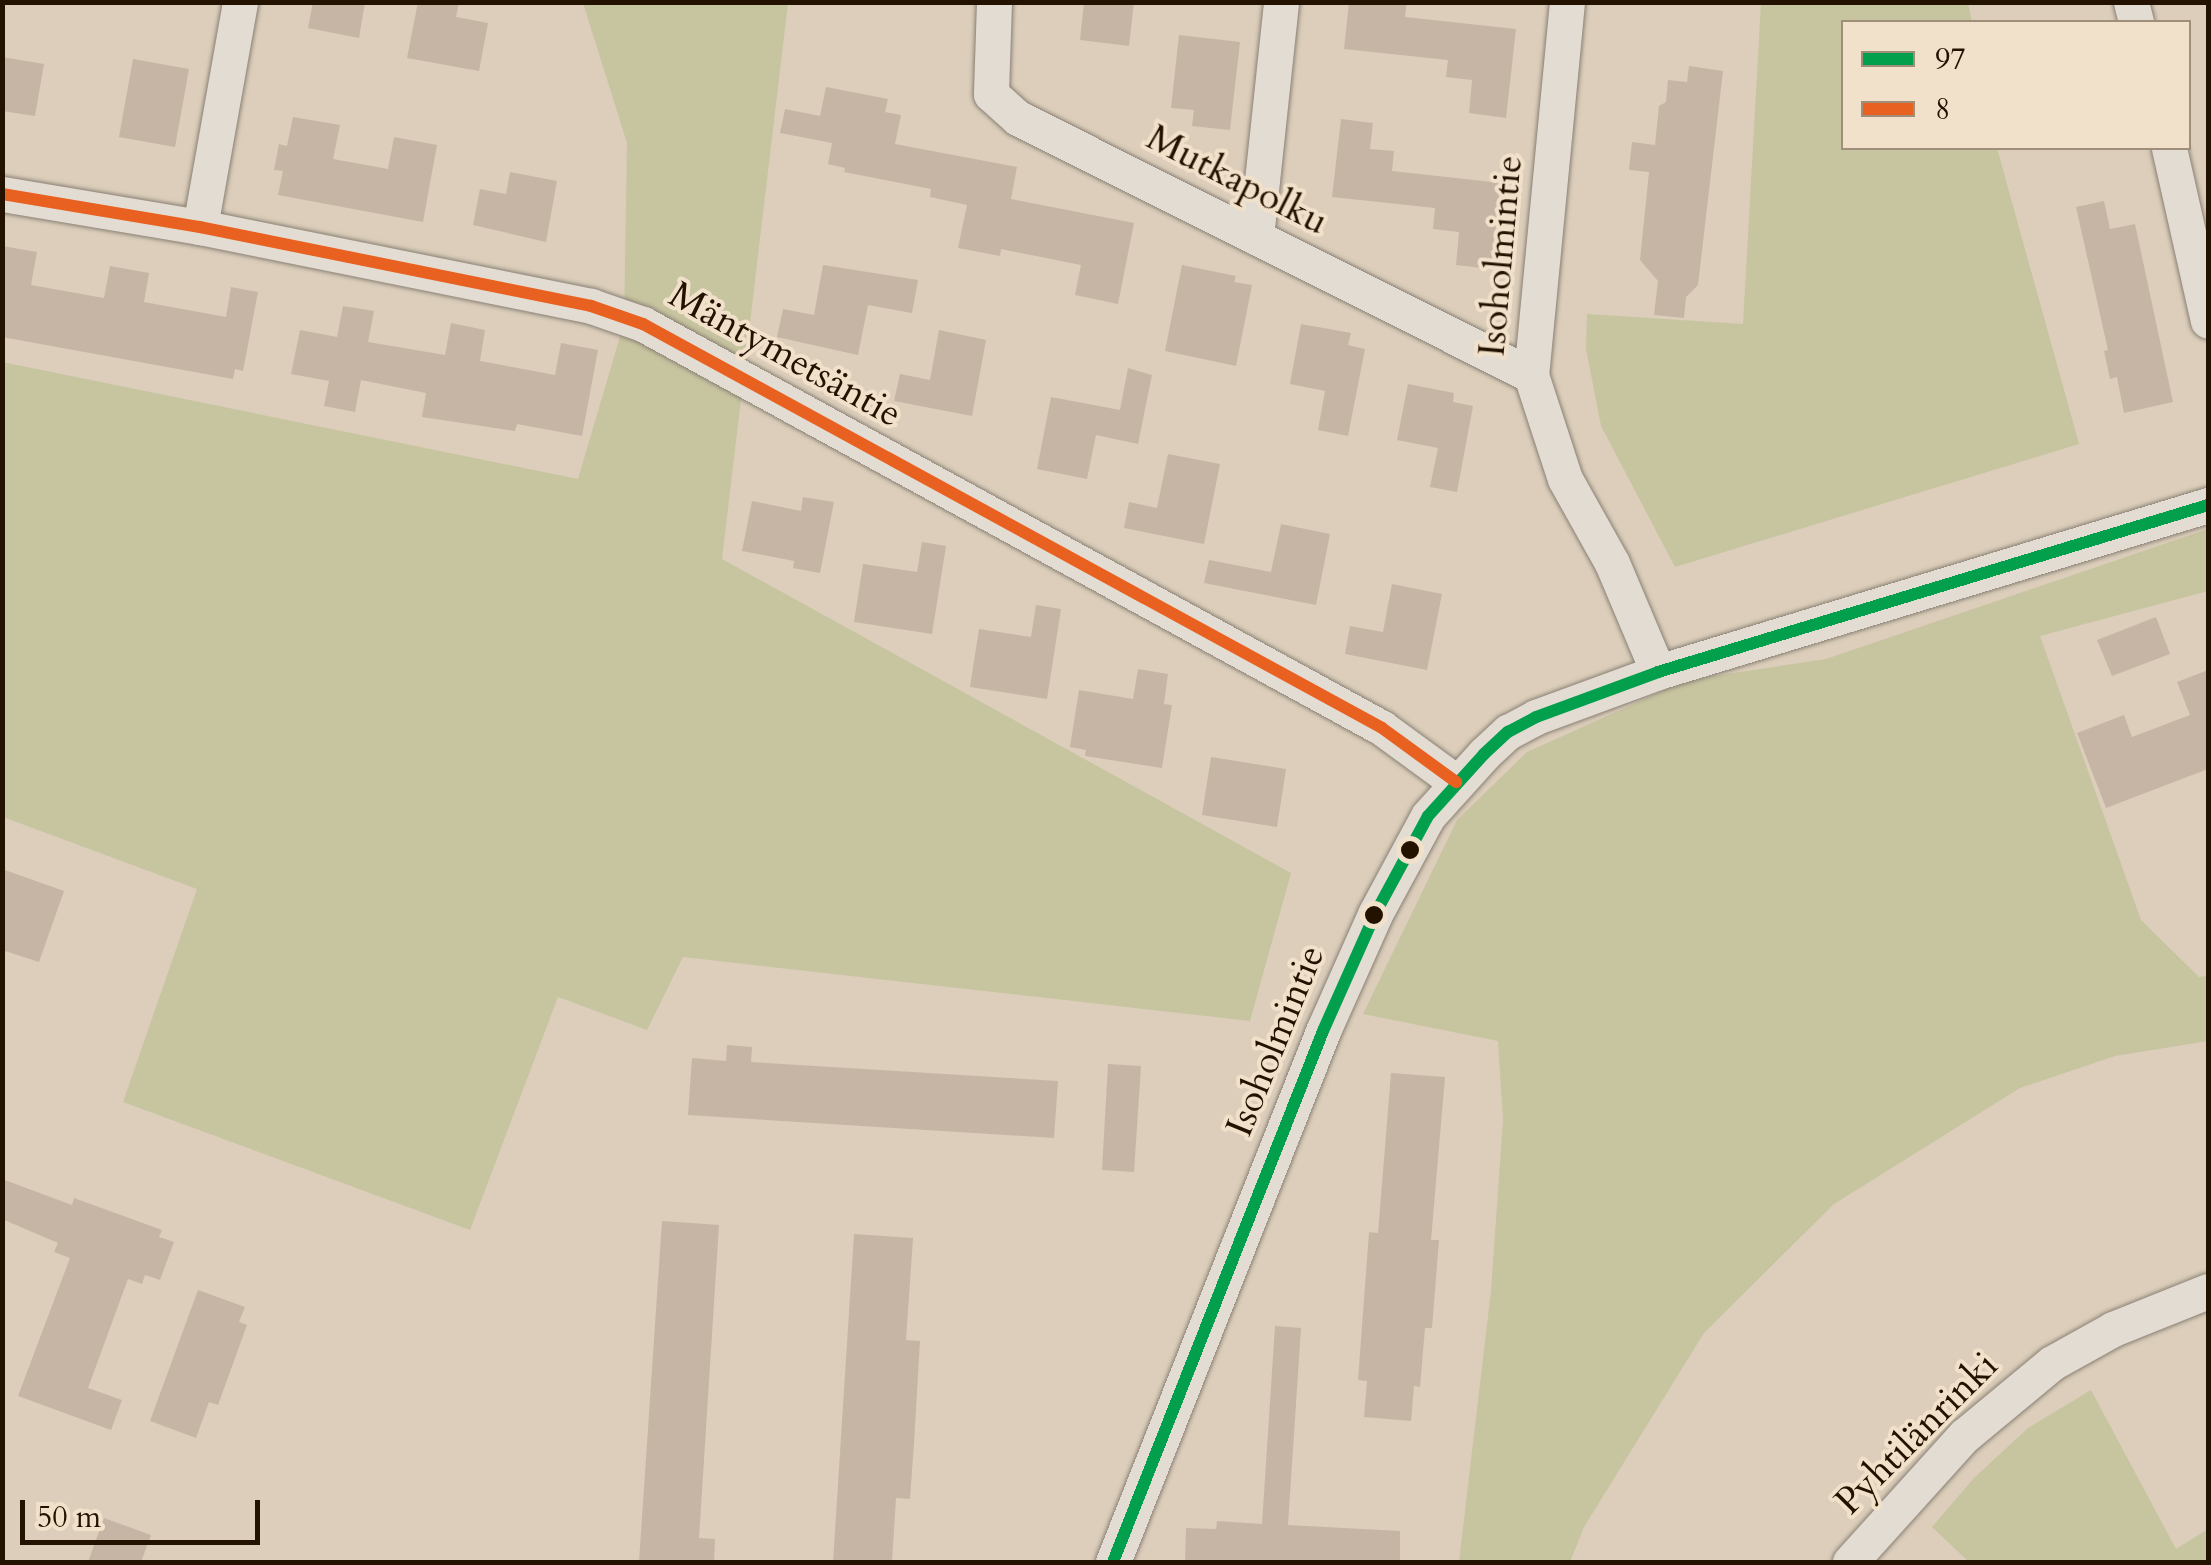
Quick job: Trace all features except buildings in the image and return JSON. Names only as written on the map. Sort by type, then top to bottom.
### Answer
[{"type":"street","points":[[200,227],[240,2]]},
{"type":"street","name":"Mutkapolku","points":[[994,2],[992,94],[1018,118],[1531,375]]},
{"type":"street","points":[[1256,237],[1281,2]]},
{"type":"street","name":"Isoholmintie","points":[[1568,2],[1531,375],[1565,479],[1612,563],[1658,672]]},
{"type":"street","points":[[2185,166],[2208,322]]},
{"type":"street","name":"Mäntymetsäntie","points":[[2,194],[200,227],[591,306],[642,324],[1382,728],[1456,782]]},
{"type":"street","name":"Isoholmintie","points":[[1113,1562],[1338,998],[1402,859],[1456,782],[1508,732],[1536,716],[1658,672],[2208,506]]},
{"type":"street","name":"Pyhtilänrinki","points":[[1850,1562],[1964,1436],[2052,1363],[2114,1328],[2208,1292]]},
{"type":"shaded area","points":[[583,3],[788,3],[722,559],[1291,873],[1250,1021],[683,957],[647,1030],[558,997],[470,1230],[123,1102],[197,889],[3,817],[2,362],[578,479],[624,323],[627,143]]},
{"type":"shaded area","points":[[1761,3],[1968,3],[1972,20],[1841,20],[1841,150],[1998,150],[2079,444],[1675,567],[1601,426],[1586,349],[1587,314],[1743,324]]},
{"type":"shaded area","points":[[2208,529],[2208,591],[2040,636],[2141,920],[2199,977],[2208,976],[2208,1041],[2115,1056],[2020,1088],[1834,1204],[1704,1333],[1584,1527],[1570,1562],[1459,1562],[1491,1291],[1503,1120],[1498,1041],[1363,1014],[1457,820],[1527,752],[1687,680],[1826,659]]},
{"type":"shaded area","points":[[2091,1390],[2176,1549],[2208,1529],[2208,1562],[1969,1562],[1932,1527],[1974,1478],[2028,1428]]},
{"type":"transit line","name":"8","points":[[2,194],[200,227],[591,306],[643,324],[1382,728],[1456,782]]},
{"type":"transit line","name":"97","points":[[1113,1562],[1323,1031],[1375,914],[1428,816],[1484,754],[1508,732],[1536,717],[1658,672],[2208,505]]}]
